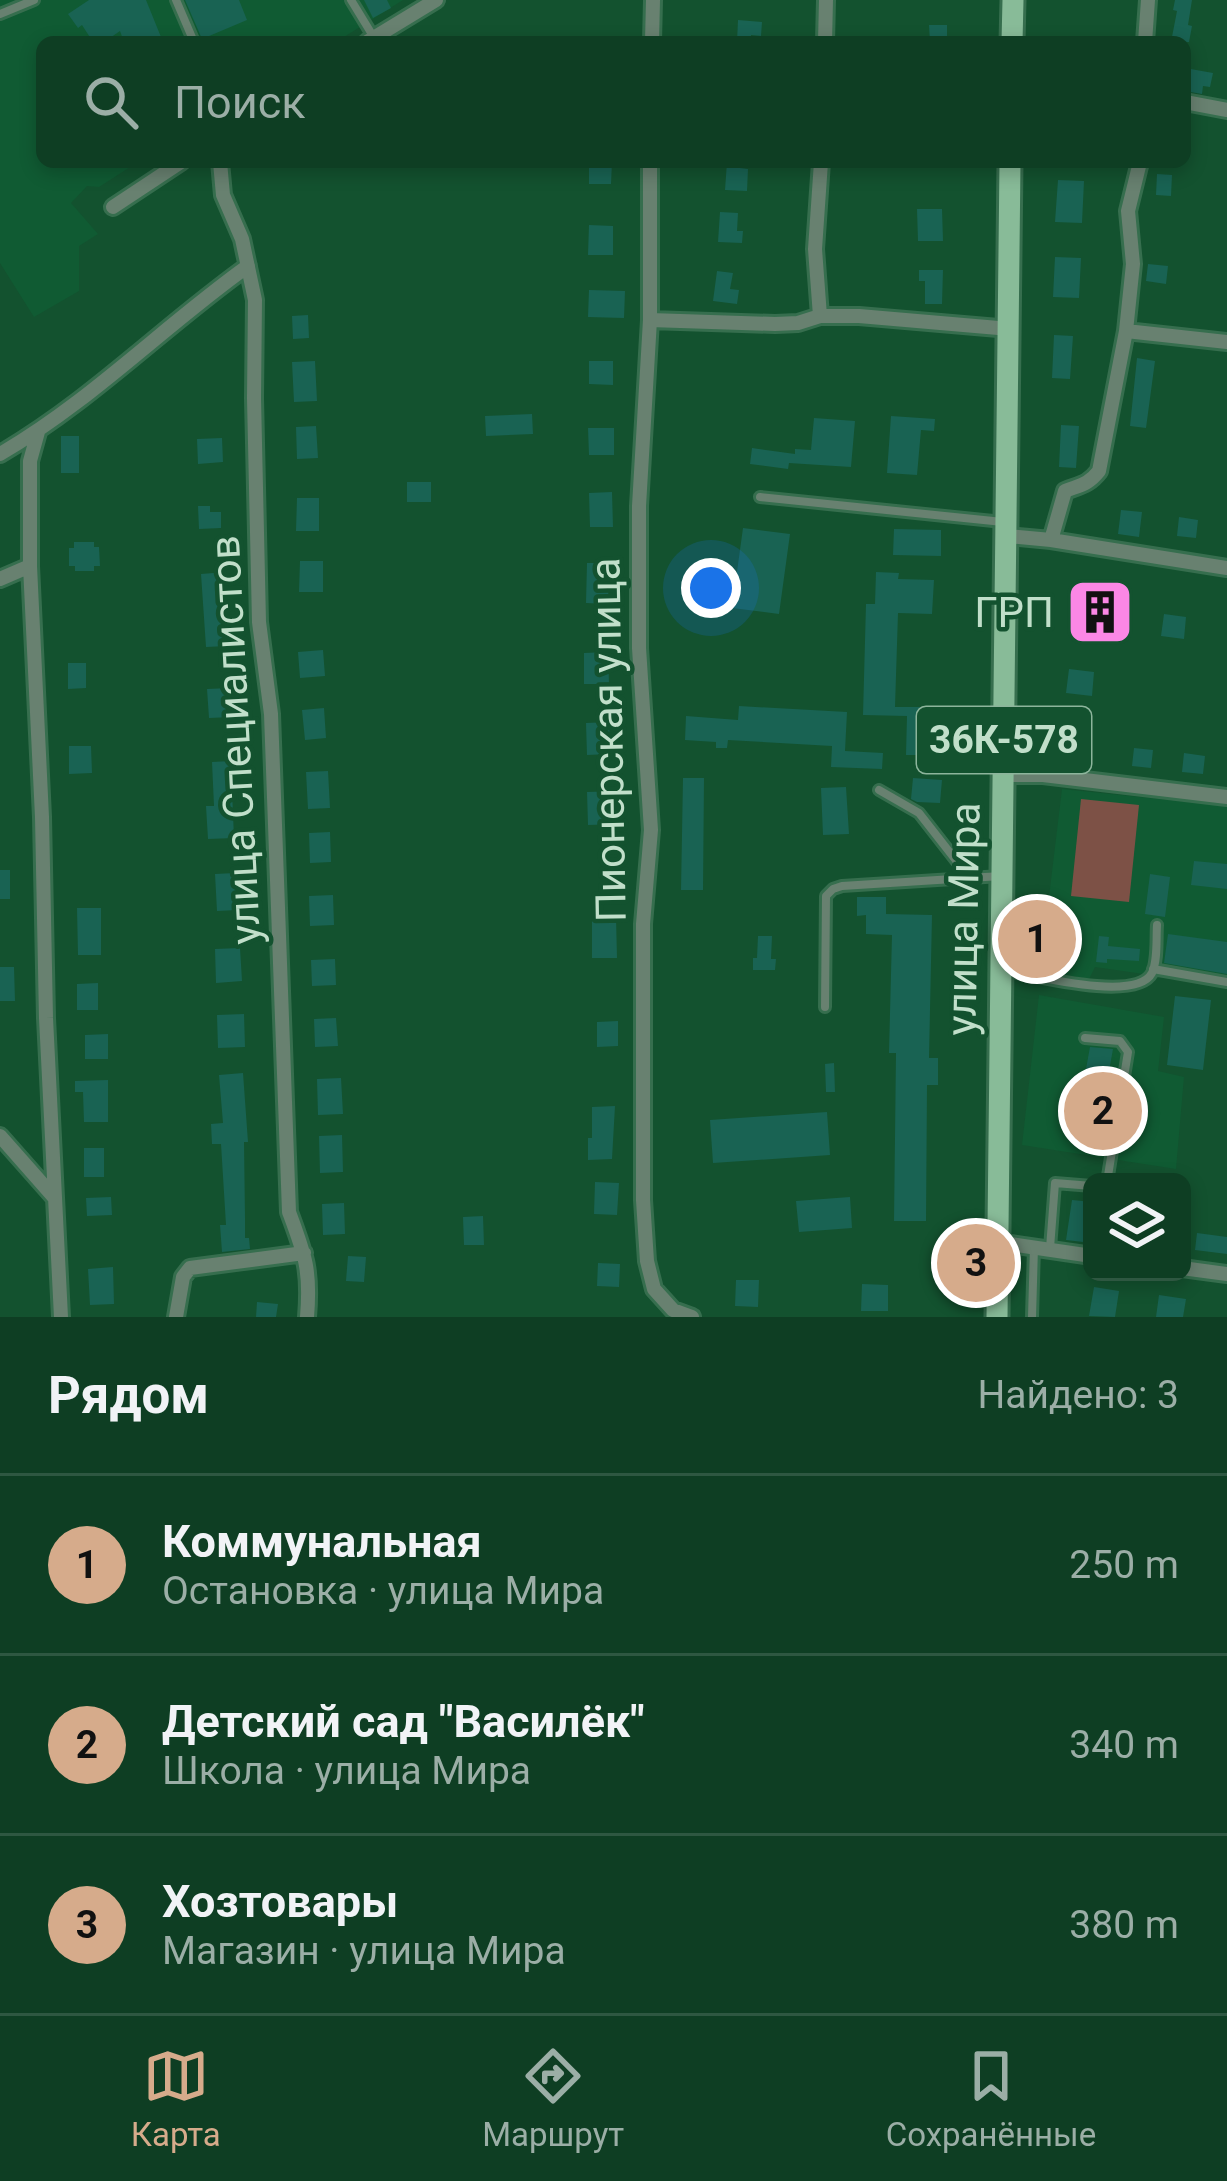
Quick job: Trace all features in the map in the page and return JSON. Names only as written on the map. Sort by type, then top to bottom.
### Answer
[{"type":"main road","points":[[1012,0],[1012,36]]},
{"type":"main road","name":"улица Мира","points":[[998,1317],[1010,168]]},
{"type":"street","points":[[377,36],[436,0]]},
{"type":"street","points":[[652,36],[653,0]]},
{"type":"street","points":[[825,36],[826,0]]},
{"type":"street","points":[[1145,36],[1148,0]]},
{"type":"street","points":[[1191,103],[1227,110]]},
{"type":"street","points":[[113,207],[172,168]]},
{"type":"street","name":"улица Специалистов","points":[[221,168],[223,195],[242,239],[256,300],[259,622],[271,714],[289,1212],[310,1281],[307,1317]]},
{"type":"street","name":"Пионерская улица","points":[[650,168],[650,320],[639,526],[639,648],[651,830],[644,924],[643,1200],[650,1276],[672,1313]]},
{"type":"street","points":[[820,316],[815,249],[821,168]]},
{"type":"street","points":[[1051,540],[1065,491],[1091,482],[1099,472],[1126,331],[1132,264],[1128,211],[1139,168]]},
{"type":"street","points":[[0,454],[38,433],[248,266]]},
{"type":"street","points":[[650,320],[775,324],[820,316],[859,316],[1010,329]]},
{"type":"street","points":[[1126,331],[1227,342]]},
{"type":"street","points":[[38,433],[30,461],[31,566],[61,1317]]},
{"type":"street","points":[[1007,530],[1227,568]]},
{"type":"street","points":[[0,579],[31,566]]},
{"type":"street","points":[[1004,775],[1227,797]]},
{"type":"street","points":[[0,1136],[53,1196]]},
{"type":"street","points":[[997,1242],[1083,1255]]},
{"type":"street","points":[[176,1317],[183,1277],[190,1268],[304,1252]]},
{"type":"street","points":[[1191,1269],[1227,1274]]},
{"type":"street","points":[[672,1313],[692,1317]]},
{"type":"lane","points":[[0,14],[34,0]]},
{"type":"lane","points":[[176,0],[191,36]]},
{"type":"lane","points":[[351,0],[368,36]]},
{"type":"lane","points":[[760,497],[1007,530]]},
{"type":"lane","points":[[879,790],[919,813],[969,878]]},
{"type":"lane","points":[[826,1007],[826,896],[833,889],[1002,876]]},
{"type":"lane","points":[[1001,970],[1109,987],[1142,982],[1154,970],[1157,925]]},
{"type":"lane","points":[[1154,970],[1227,982]]},
{"type":"lane","points":[[1085,1038],[1120,1042],[1128,1052],[1108,1173]]},
{"type":"lane","points":[[1032,1317],[1055,1183],[1083,1185]]},
{"type":"shaded area","points":[[0,0],[403,0],[346,36],[36,36],[36,168],[129,168],[99,187],[87,186],[71,203],[98,234],[79,246],[79,291],[34,317],[0,263]]},
{"type":"shaded area","points":[[1062,789],[1227,806],[1227,986],[1095,967],[1089,979],[1040,971]]},
{"type":"shaded area","points":[[1081,799],[1139,805],[1129,902],[1071,896]]},
{"type":"shaded area","points":[[1039,995],[1164,1017],[1158,1071],[1184,1077],[1176,1169],[1022,1145]]},
{"type":"building","points":[[89,0],[146,0],[161,36],[122,36],[120,31],[113,36],[89,36],[68,14]]},
{"type":"building","points":[[185,0],[239,0],[247,20],[201,36]]},
{"type":"building","points":[[364,0],[387,0],[391,8],[373,18]]},
{"type":"building","points":[[1175,0],[1192,0],[1190,36],[1172,36],[1177,11],[1173,10]]},
{"type":"building","points":[[738,20],[762,22],[761,36],[737,36]]},
{"type":"building","points":[[929,25],[947,25],[947,36],[930,36]]},
{"type":"building","points":[[1191,69],[1213,73],[1210,87],[1203,86],[1202,94],[1191,92]]},
{"type":"building","points":[[589,168],[612,168],[611,184],[589,184]]},
{"type":"building","points":[[727,168],[748,169],[747,191],[725,190]]},
{"type":"building","points":[[1157,174],[1172,175],[1171,196],[1156,195]]},
{"type":"building","points":[[1058,180],[1084,181],[1082,223],[1055,222]]},
{"type":"building","points":[[917,209],[942,209],[943,241],[918,241]]},
{"type":"building","points":[[720,212],[738,213],[742,243],[718,242]]},
{"type":"building","points":[[589,225],[613,226],[613,255],[588,255]]},
{"type":"building","points":[[1055,257],[1081,258],[1079,298],[1053,297]]},
{"type":"building","points":[[1148,264],[1168,266],[1166,284],[1146,281]]},
{"type":"building","points":[[919,270],[943,270],[942,304],[925,304],[925,281],[919,281]]},
{"type":"building","points":[[717,271],[733,273],[730,289],[739,290],[737,304],[713,301]]},
{"type":"building","points":[[589,290],[625,291],[624,318],[588,317]]},
{"type":"building","points":[[308,315],[309,338],[293,339],[292,316]]},
{"type":"building","points":[[1054,335],[1073,336],[1070,379],[1052,378]]},
{"type":"building","points":[[1137,358],[1155,361],[1146,428],[1130,426]]},
{"type":"building","points":[[315,361],[317,401],[294,402],[292,362]]},
{"type":"building","points":[[589,361],[613,361],[613,385],[589,384]]},
{"type":"building","points":[[532,414],[533,434],[486,436],[485,416]]},
{"type":"building","points":[[891,416],[935,419],[934,431],[921,430],[917,475],[887,473]]},
{"type":"building","points":[[814,418],[855,421],[851,467],[789,463],[788,469],[750,464],[752,448],[795,454],[795,449],[811,450]]},
{"type":"building","points":[[1061,425],[1079,426],[1076,468],[1059,467]]},
{"type":"building","points":[[316,426],[318,458],[297,459],[296,427]]},
{"type":"building","points":[[588,428],[614,428],[614,455],[589,455]]},
{"type":"building","points":[[61,436],[79,436],[79,473],[61,473]]},
{"type":"building","points":[[222,438],[223,462],[198,464],[197,439]]},
{"type":"building","points":[[407,482],[431,482],[431,502],[407,502]]},
{"type":"building","points":[[612,492],[613,527],[590,527],[589,493]]},
{"type":"building","points":[[297,498],[319,498],[319,531],[296,531]]},
{"type":"building","points":[[198,506],[221,512],[221,528],[199,529]]},
{"type":"building","points":[[1121,510],[1142,512],[1139,537],[1118,534]]},
{"type":"building","points":[[1179,517],[1198,520],[1196,538],[1177,536]]},
{"type":"building","points":[[743,528],[790,534],[779,614],[732,608]]},
{"type":"building","points":[[894,529],[941,530],[941,556],[893,555]]},
{"type":"building","points":[[74,542],[94,542],[99,547],[100,566],[94,566],[94,571],[75,571],[75,566],[69,566],[69,548],[74,548]]},
{"type":"building","points":[[300,561],[323,561],[323,592],[299,592]]},
{"type":"building","points":[[587,563],[609,563],[608,604],[586,603]]},
{"type":"building","points":[[226,572],[227,646],[206,647],[201,574]]},
{"type":"building","points":[[876,572],[899,573],[898,579],[934,580],[932,614],[898,613],[895,707],[930,707],[930,755],[906,755],[907,716],[863,715],[866,604],[875,604]]},
{"type":"building","points":[[1164,614],[1186,617],[1184,639],[1161,636]]},
{"type":"building","points":[[323,650],[325,676],[300,678],[298,652]]},
{"type":"building","points":[[608,652],[609,684],[584,684],[584,653]]},
{"type":"building","points":[[68,663],[86,663],[86,688],[68,689]]},
{"type":"building","points":[[1069,669],[1094,672],[1092,696],[1066,693]]},
{"type":"building","points":[[230,688],[232,717],[209,718],[207,689]]},
{"type":"building","points":[[739,706],[847,712],[845,751],[883,753],[882,769],[831,767],[832,746],[728,740],[727,748],[716,748],[716,742],[685,740],[686,716],[738,720]]},
{"type":"building","points":[[324,708],[326,738],[305,740],[302,710]]},
{"type":"building","points":[[609,722],[610,754],[587,755],[586,723]]},
{"type":"building","points":[[1066,731],[1088,734],[1085,759],[1063,756]]},
{"type":"building","points":[[69,746],[91,746],[92,773],[69,774]]},
{"type":"building","points":[[1134,748],[1153,750],[1151,768],[1132,766]]},
{"type":"building","points":[[1184,753],[1205,756],[1203,774],[1182,772]]},
{"type":"building","points":[[231,761],[236,790],[232,790],[234,838],[208,839],[206,806],[214,806],[212,762]]},
{"type":"building","points":[[328,771],[330,808],[308,809],[306,772]]},
{"type":"building","points":[[683,778],[704,778],[703,890],[681,890]]},
{"type":"building","points":[[913,778],[942,780],[940,803],[911,799]]},
{"type":"building","points":[[846,787],[849,834],[823,835],[821,788]]},
{"type":"building","points":[[620,791],[621,824],[588,825],[587,792]]},
{"type":"building","points":[[330,832],[331,862],[310,863],[309,833]]},
{"type":"building","points":[[1194,861],[1227,864],[1227,889],[1191,885]]},
{"type":"building","points":[[0,870],[10,870],[10,899],[0,899]]},
{"type":"building","points":[[235,873],[237,910],[217,911],[215,874]]},
{"type":"building","points":[[1150,874],[1170,877],[1165,917],[1145,914]]},
{"type":"building","points":[[333,895],[334,925],[310,926],[309,896]]},
{"type":"building","points":[[857,897],[886,897],[886,914],[932,915],[929,1058],[938,1058],[938,1085],[927,1085],[926,1221],[894,1221],[896,1053],[889,1053],[892,935],[866,934],[866,915],[857,916]]},
{"type":"building","points":[[77,908],[101,908],[101,955],[78,955]]},
{"type":"building","points":[[616,917],[617,958],[592,958],[592,918]]},
{"type":"building","points":[[1168,934],[1227,942],[1227,974],[1164,963]]},
{"type":"building","points":[[758,936],[772,936],[775,970],[753,970]]},
{"type":"building","points":[[1099,936],[1109,937],[1108,946],[1140,949],[1139,961],[1096,962]]},
{"type":"building","points":[[240,948],[242,981],[216,983],[215,949]]},
{"type":"building","points":[[335,959],[336,985],[312,986],[311,960]]},
{"type":"building","points":[[0,967],[14,967],[15,1001],[0,1001]]},
{"type":"building","points":[[98,983],[98,1010],[77,1010],[77,984]]},
{"type":"building","points":[[1175,996],[1211,1000],[1203,1070],[1167,1065]]},
{"type":"building","points":[[244,1014],[245,1047],[218,1048],[217,1015]]},
{"type":"building","points":[[336,1018],[338,1046],[315,1047],[314,1019]]},
{"type":"building","points":[[618,1021],[618,1046],[597,1047],[597,1022]]},
{"type":"building","points":[[108,1034],[108,1059],[85,1059],[85,1035]]},
{"type":"building","points":[[1090,1047],[1113,1049],[1096,1144],[1073,1140]]},
{"type":"building","points":[[834,1063],[835,1092],[826,1092],[825,1064]]},
{"type":"building","points":[[243,1073],[248,1142],[244,1142],[245,1238],[249,1238],[250,1249],[222,1252],[220,1225],[226,1225],[221,1144],[212,1144],[211,1124],[223,1123],[219,1075]]},
{"type":"building","points":[[341,1078],[343,1114],[318,1115],[317,1079]]},
{"type":"building","points":[[108,1080],[108,1122],[84,1122],[83,1092],[75,1092],[75,1081]]},
{"type":"building","points":[[615,1106],[612,1159],[588,1160],[592,1107]]},
{"type":"building","points":[[827,1112],[830,1155],[713,1163],[710,1120]]},
{"type":"building","points":[[342,1135],[343,1172],[320,1173],[319,1136]]},
{"type":"building","points":[[84,1148],[104,1148],[104,1177],[84,1177]]},
{"type":"building","points":[[595,1182],[619,1183],[617,1215],[594,1214]]},
{"type":"building","points":[[111,1197],[112,1215],[87,1216],[86,1198]]},
{"type":"building","points":[[850,1197],[852,1228],[799,1232],[796,1201]]},
{"type":"building","points":[[1072,1200],[1083,1201],[1083,1242],[1066,1240]]},
{"type":"building","points":[[344,1203],[345,1234],[323,1235],[322,1204]]},
{"type":"building","points":[[483,1216],[484,1245],[464,1245],[463,1217]]},
{"type":"building","points":[[1197,1233],[1227,1237],[1227,1254],[1195,1250]]},
{"type":"building","points":[[348,1256],[366,1257],[364,1282],[346,1281]]},
{"type":"building","points":[[598,1263],[620,1264],[619,1287],[597,1286]]},
{"type":"building","points":[[113,1267],[114,1304],[90,1305],[88,1269]]},
{"type":"building","points":[[736,1280],[759,1280],[758,1307],[735,1306]]},
{"type":"building","points":[[862,1284],[888,1285],[888,1311],[861,1311]]},
{"type":"building","points":[[1094,1287],[1119,1291],[1115,1317],[1089,1316]]},
{"type":"building","points":[[1159,1295],[1186,1299],[1183,1317],[1156,1317]]},
{"type":"building","points":[[257,1302],[278,1304],[276,1317],[256,1317]]},
{"type":"place","name":"ГРП","points":[[1100,612]]},
{"type":"place","name":"Коммунальная","points":[[1037,939]]},
{"type":"place","name":"Детский сад \"Василёк\"","points":[[1103,1111]]},
{"type":"place","name":"Хозтовары","points":[[976,1263]]}]
